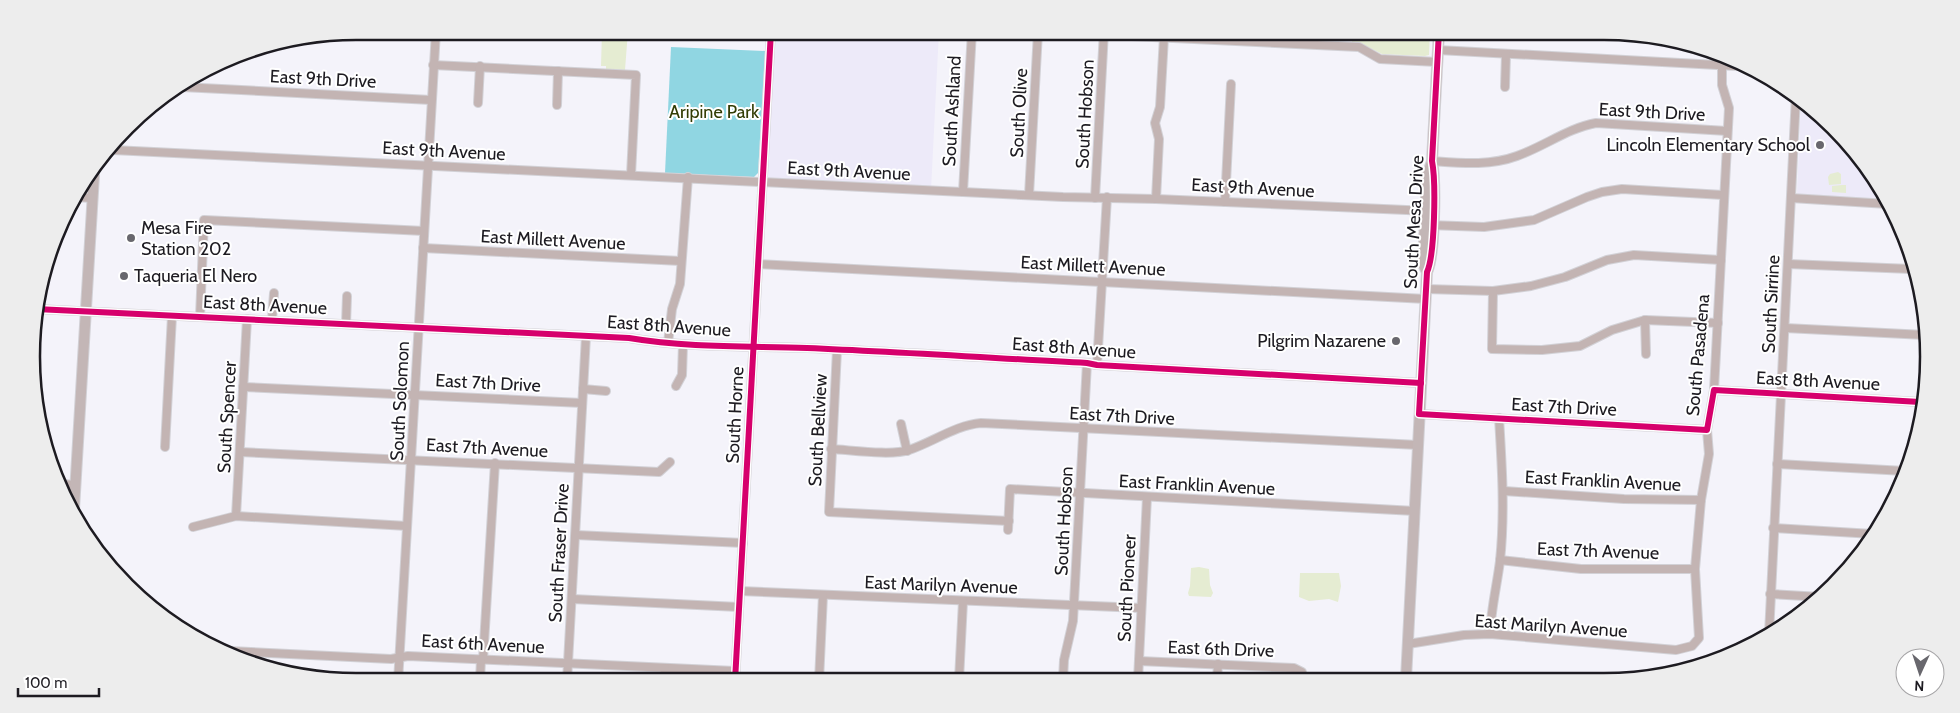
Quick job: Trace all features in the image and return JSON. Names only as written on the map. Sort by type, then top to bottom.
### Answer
[{"type":"main road","name":"South Mesa Drive","points":[[1406,673],[1427,272],[1423,264],[1429,225],[1427,175],[1432,161],[1439,40]]},
{"type":"main road","points":[[74,499],[94,180]]},
{"type":"street","name":"South Solomon","points":[[399,673],[435,40]]},
{"type":"street","name":"South Horne","points":[[735,671],[770,40]]},
{"type":"street","name":"South Ashland","points":[[963,192],[971,40]]},
{"type":"street","name":"South Olive","points":[[1029,195],[1038,40]]},
{"type":"street","name":"South Hobson","points":[[1095,198],[1104,40]]},
{"type":"street","points":[[1156,199],[1159,139],[1155,123],[1160,107],[1164,40]]},
{"type":"street","points":[[1267,40],[1360,47],[1380,59],[1437,62]]},
{"type":"street","points":[[1438,50],[1728,65]]},
{"type":"street","points":[[1505,87],[1506,54]]},
{"type":"street","points":[[433,65],[636,75],[631,175]]},
{"type":"street","name":"South Pasadena","points":[[1692,646],[1699,638],[1695,569],[1700,500],[1709,454],[1707,430],[1714,390],[1723,195],[1728,132],[1729,108],[1722,85],[1722,65]]},
{"type":"street","points":[[478,103],[480,66]]},
{"type":"street","points":[[557,105],[558,71]]},
{"type":"street","points":[[1225,202],[1231,84]]},
{"type":"street","name":"East 9th Drive","points":[[190,87],[431,100]]},
{"type":"street","name":"South Sirrine","points":[[1768,627],[1796,105]]},
{"type":"street","name":"East 9th Drive","points":[[1432,161],[1483,164],[1517,156],[1567,128],[1596,123],[1728,132]]},
{"type":"street","name":"East 9th Avenue","points":[[117,150],[963,192],[1429,211]]},
{"type":"street","points":[[668,343],[672,309],[680,284],[688,177]]},
{"type":"street","points":[[1429,225],[1484,226],[1534,220],[1586,197],[1622,189],[1723,195]]},
{"type":"street","points":[[82,197],[92,198]]},
{"type":"street","points":[[1097,365],[1107,197]]},
{"type":"street","points":[[1791,198],[1881,204]]},
{"type":"street","points":[[200,317],[204,220],[424,231]]},
{"type":"street","name":"East Millett Avenue","points":[[423,248],[681,261]]},
{"type":"street","name":"East Millett Avenue","points":[[758,264],[1102,282],[1426,294],[1493,291],[1531,286],[1565,277],[1608,260],[1634,255],[1721,260]]},
{"type":"street","points":[[1788,264],[1907,269]]},
{"type":"street","points":[[1493,291],[1492,349],[1542,350],[1580,346],[1612,330],[1645,320],[1718,323]]},
{"type":"street","points":[[272,320],[274,293]]},
{"type":"street","points":[[346,324],[347,296]]},
{"type":"street","name":"East 8th Avenue","points":[[44,309],[629,338],[683,344],[1087,362],[1097,365],[1421,382]]},
{"type":"street","points":[[164,447],[172,316]]},
{"type":"street","name":"South Spencer","points":[[236,516],[247,319]]},
{"type":"street","points":[[1645,320],[1646,354]]},
{"type":"street","points":[[1785,328],[1919,335]]},
{"type":"street","name":"South Fraser Drive","points":[[567,673],[586,336]]},
{"type":"street","points":[[676,386],[682,375],[683,344]]},
{"type":"street","points":[[1580,346],[1583,354]]},
{"type":"street","name":"South Bellview","points":[[837,350],[829,512],[942,518]]},
{"type":"street","name":"South Hobson","points":[[1063,673],[1072,629],[1074,605],[1087,362]]},
{"type":"street","name":"East 7th Drive","points":[[243,387],[582,403]]},
{"type":"street","points":[[583,389],[606,391]]},
{"type":"street","name":"East 8th Avenue","points":[[1714,390],[1916,402]]},
{"type":"street","name":"East 7th Drive","points":[[1419,414],[1707,430]]},
{"type":"street","points":[[1490,634],[1491,615],[1500,560],[1504,491],[1499,418]]},
{"type":"street","points":[[901,424],[907,451]]},
{"type":"street","name":"East 7th Drive","points":[[831,449],[907,451],[972,424],[1418,446]]},
{"type":"street","name":"East 7th Avenue","points":[[240,452],[659,472],[670,462]]},
{"type":"street","points":[[481,673],[495,463]]},
{"type":"street","points":[[1777,464],[1899,471]]},
{"type":"street","points":[[67,484],[75,485]]},
{"type":"street","name":"East Franklin Avenue","points":[[1008,530],[1010,489],[1415,511]]},
{"type":"street","name":"East Franklin Avenue","points":[[1504,491],[1624,499],[1700,500]]},
{"type":"street","name":"South Pioneer","points":[[1138,673],[1147,497]]},
{"type":"street","points":[[942,508],[942,518],[1009,521]]},
{"type":"street","points":[[194,526],[236,516],[407,526]]},
{"type":"street","points":[[1773,528],[1866,534]]},
{"type":"street","points":[[576,535],[743,543]]},
{"type":"street","name":"East 7th Avenue","points":[[1500,560],[1581,569],[1695,569]]},
{"type":"street","name":"East Marilyn Avenue","points":[[740,591],[1141,608]]},
{"type":"street","points":[[1770,594],[1809,596]]},
{"type":"street","points":[[819,673],[823,595]]},
{"type":"street","points":[[572,599],[739,607]]},
{"type":"street","points":[[959,673],[963,601]]},
{"type":"street","name":"East Marilyn Avenue","points":[[1408,644],[1464,635],[1490,634],[1676,650],[1692,646]]},
{"type":"street","name":"East 6th Avenue","points":[[245,653],[391,659],[408,656],[735,671]]},
{"type":"street","name":"East 6th Drive","points":[[1139,661],[1282,666],[1294,668],[1299,673]]},
{"type":"street","points":[[1217,673],[1218,664]]},
{"type":"street","points":[[665,668],[665,673]]},
{"type":"shaded area","points":[[770,40],[939,40],[931,190],[762,181]]},
{"type":"shaded area","name":"Lincoln Elementary School","points":[[1801,109],[1827,133],[1855,164],[1879,200],[1800,195],[1797,193]]},
{"type":"green space","points":[[602,40],[627,40],[625,70],[606,69],[606,66],[601,66]]},
{"type":"green space","points":[[1352,40],[1430,40],[1429,55],[1382,54],[1364,45],[1352,43]]},
{"type":"green space","points":[[1838,172],[1841,174],[1841,184],[1829,185],[1828,177],[1830,174]]},
{"type":"green space","points":[[1846,185],[1846,193],[1832,192],[1832,186]]},
{"type":"green space","points":[[1191,568],[1209,569],[1210,585],[1213,593],[1211,597],[1189,596]]},
{"type":"green space","points":[[1300,573],[1339,573],[1341,586],[1338,602],[1329,599],[1309,601],[1299,597]]},
{"type":"water","name":"Aripine Park","points":[[671,47],[765,51],[758,173],[754,177],[665,173]]},
{"type":"cycle path","points":[[735,673],[771,40]]},
{"type":"cycle path","points":[[1439,40],[1432,161],[1433,235],[1430,263],[1427,272],[1419,414],[1707,430],[1714,390],[1916,402]]},
{"type":"cycle path","points":[[44,309],[629,338],[673,344],[877,351],[1421,383]]},
{"type":"place","name":"Lincoln Elementary School","points":[[1820,145]]},
{"type":"place","name":"Mesa Fire Station 202","points":[[131,238]]},
{"type":"place","name":"Taqueria El Nero","points":[[124,276]]},
{"type":"place","name":"Pilgrim Nazarene","points":[[1396,341]]}]
